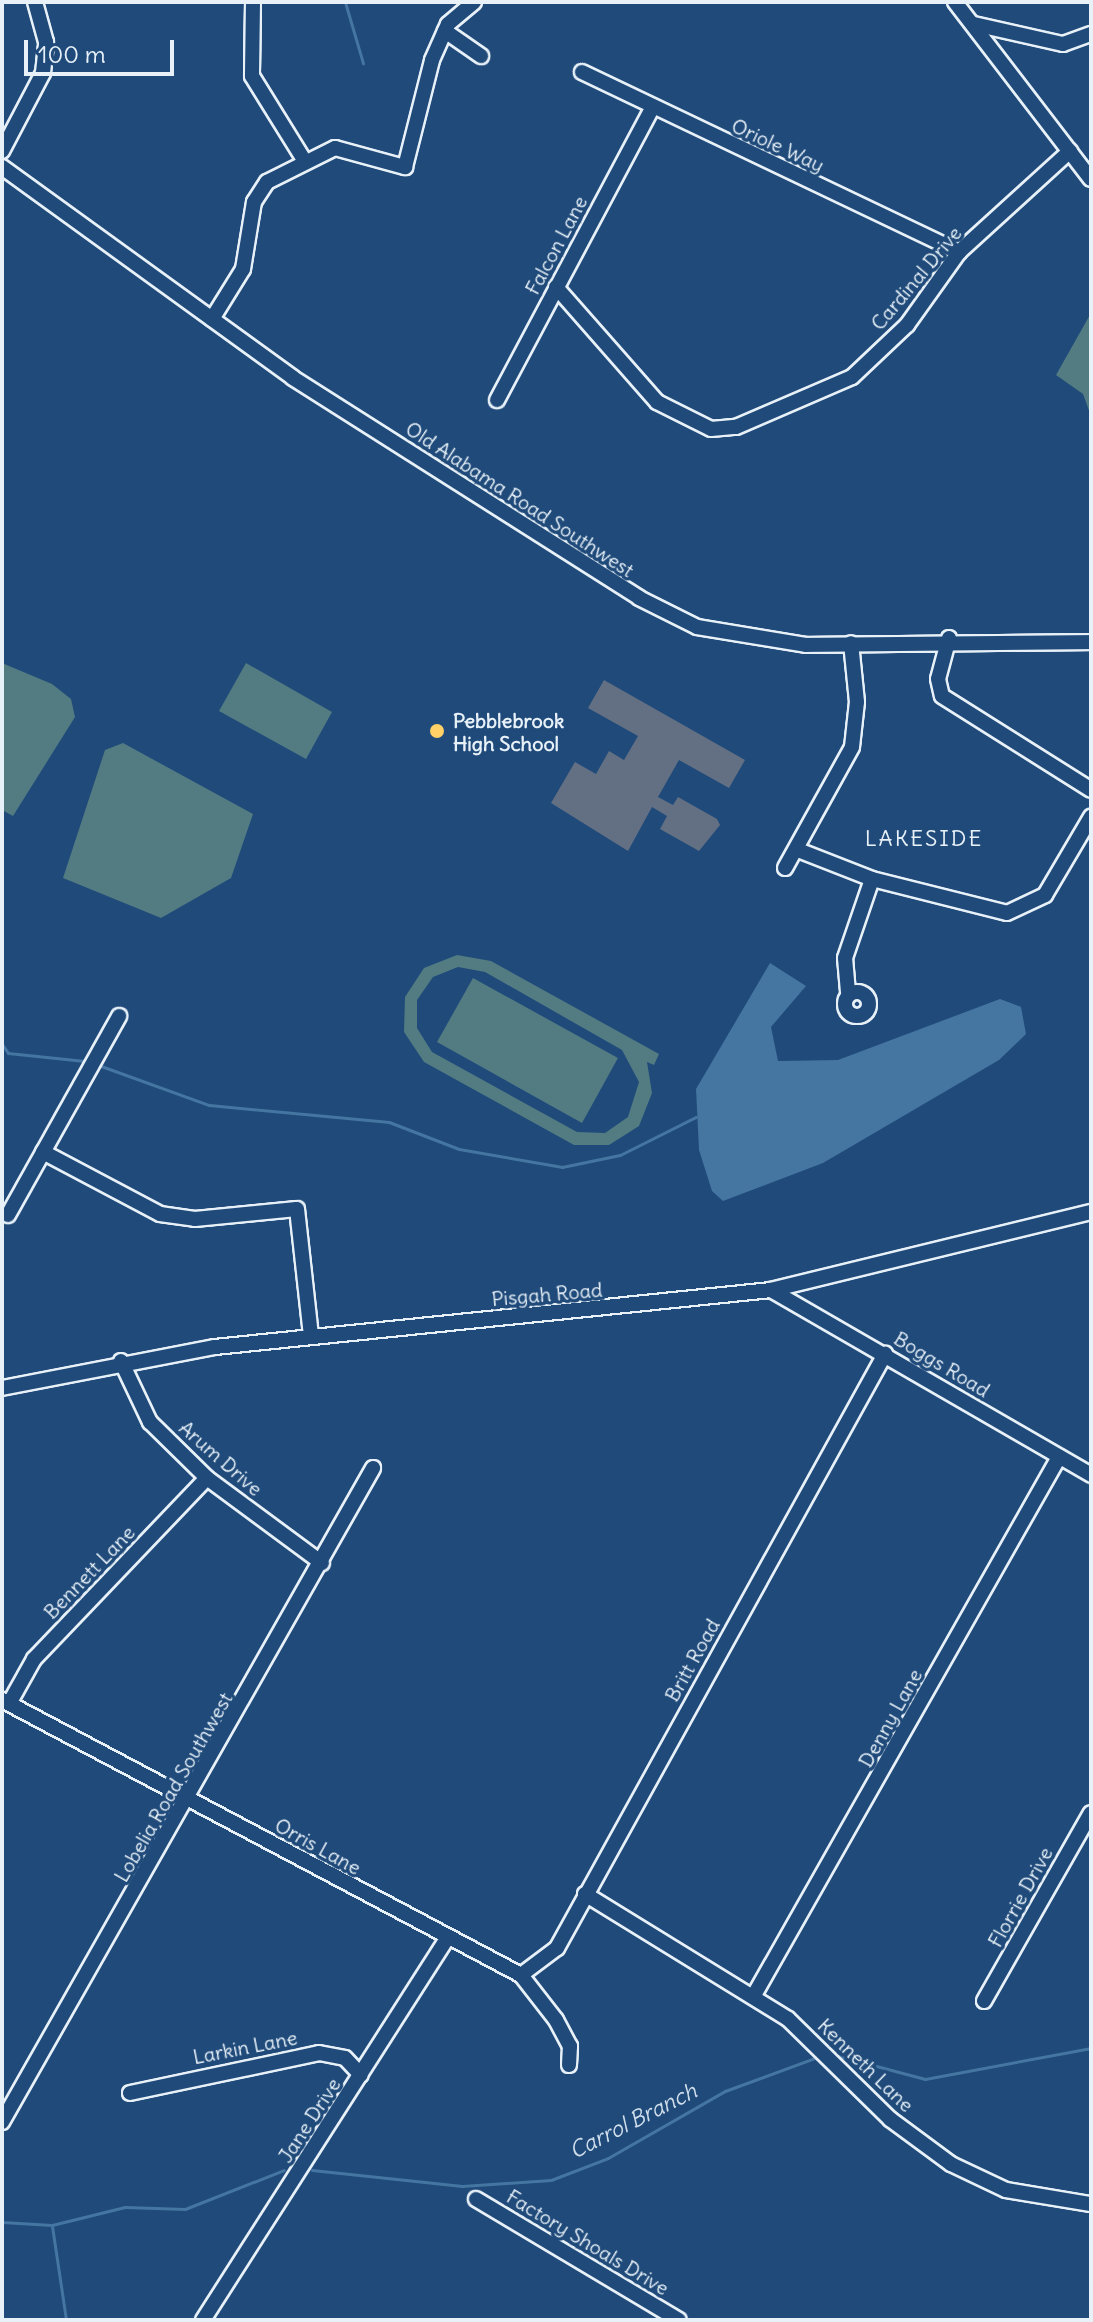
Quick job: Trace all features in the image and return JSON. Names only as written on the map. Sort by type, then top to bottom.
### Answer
[{"type":"street","points":[[2,151],[43,73],[46,42],[35,2]]},
{"type":"street","points":[[253,2],[252,76],[304,160]]},
{"type":"street","points":[[212,319],[243,269],[260,193],[304,160],[352,148],[389,167],[405,167],[445,31],[474,2]]},
{"type":"street","points":[[955,2],[1091,179]]},
{"type":"street","points":[[974,24],[1063,44],[1091,34]]},
{"type":"street","points":[[445,31],[481,56]]},
{"type":"street","name":"Oriole Way","points":[[582,72],[959,252]]},
{"type":"street","name":"Falcon Lane","points":[[497,400],[652,108]]},
{"type":"street","name":"Cardinal Drive","points":[[556,287],[657,402],[711,429],[736,427],[852,377],[907,325],[959,252],[1070,151]]},
{"type":"street","name":"Old Alabama Road Southwest","points":[[2,167],[212,319],[662,611],[727,637],[851,643],[949,638],[1091,642]]},
{"type":"street","points":[[949,638],[938,679],[942,696],[1091,790]]},
{"type":"street","points":[[785,868],[798,850],[852,747],[857,693],[851,643]]},
{"type":"street","points":[[798,850],[872,879],[992,912],[1021,910],[1054,883],[1091,817]]},
{"type":"street","points":[[848,992],[848,947],[872,879]]},
{"type":"street","points":[[8,1215],[119,1016]]},
{"type":"street","points":[[43,1152],[160,1214],[195,1219],[297,1209],[311,1336]]},
{"type":"street","name":"Pisgah Road","points":[[2,1388],[121,1361],[311,1336],[771,1290],[1091,1212]]},
{"type":"street","name":"Boggs Road","points":[[771,1290],[1091,1475]]},
{"type":"street","name":"Britt Road","points":[[521,1975],[557,1948],[885,1354]]},
{"type":"street","name":"Arum Drive","points":[[121,1361],[150,1422],[207,1478],[322,1563]]},
{"type":"street","name":"Denny Lane","points":[[753,1997],[1059,1457]]},
{"type":"street","name":"Lobelia Road Southwest","points":[[2,2122],[192,1799],[373,1468]]},
{"type":"street","name":"Bennett Lane","points":[[6,1701],[34,1659],[207,1478]]},
{"type":"street","name":"Orris Lane","points":[[6,1701],[192,1799],[446,1940],[521,1975],[556,2020],[570,2046],[569,2065]]},
{"type":"street","name":"Florrie Drive","points":[[984,2001],[1090,1815]]},
{"type":"street","name":"Kenneth Lane","points":[[585,1894],[753,1997],[819,2044],[890,2119],[951,2164],[1006,2190],[1091,2204]]},
{"type":"street","name":"Jane Drive","points":[[203,2320],[446,1940]]},
{"type":"street","name":"Larkin Lane","points":[[130,2093],[319,2053],[345,2058],[361,2075]]},
{"type":"street","name":"Factory Shoals Drive","points":[[476,2199],[679,2320]]},
{"type":"green space","points":[[1091,313],[1091,416],[1083,394],[1056,375]]},
{"type":"green space","points":[[2,663],[52,684],[71,699],[75,717],[13,816],[2,810]]},
{"type":"green space","points":[[246,663],[332,712],[306,759],[219,711]]},
{"type":"green space","points":[[123,743],[253,814],[231,878],[161,918],[63,878],[105,750]]},
{"type":"green space","points":[[457,955],[491,961],[659,1054],[654,1065],[647,1062],[652,1093],[639,1126],[609,1145],[574,1145],[424,1062],[404,1032],[405,997],[424,968]],"holes":[[[458,967],[485,972],[622,1050],[639,1082],[628,1117],[605,1133],[577,1132],[432,1052],[417,1028],[417,1000],[433,977]]]},
{"type":"green space","points":[[473,978],[618,1058],[582,1123],[437,1042]]},
{"type":"water","points":[[770,963],[806,986],[771,1027],[778,1061],[838,1060],[1000,999],[1021,1007],[1026,1034],[999,1060],[823,1163],[723,1201],[712,1191],[699,1150],[696,1089]]},
{"type":"building","name":"Pebblebrook High School","points":[[604,680],[745,760],[729,788],[679,760],[658,797],[673,805],[678,797],[717,819],[720,825],[699,851],[660,829],[667,816],[652,807],[628,851],[551,803],[575,762],[596,774],[609,751],[624,760],[638,736],[588,708]]},
{"type":"waterway","points":[[345,2],[363,63]]},
{"type":"waterway","points":[[2,1044],[8,1053],[85,1061]]},
{"type":"waterway","points":[[101,1066],[209,1105],[389,1122],[459,1149],[562,1167],[620,1155],[696,1117]]},
{"type":"waterway","points":[[839,2056],[925,2079],[1091,2048]]},
{"type":"waterway","name":"Carrol Branch","points":[[312,2170],[462,2186],[551,2180],[608,2158],[725,2091],[820,2056]]},
{"type":"waterway","points":[[2,2222],[52,2225],[125,2207],[185,2209],[284,2170]]},
{"type":"waterway","points":[[52,2226],[66,2320]]},
{"type":"place","name":"Pebblebrook High School","points":[[437,731]]},
{"type":"district","name":"LAKESIDE","points":[[924,839]]}]
